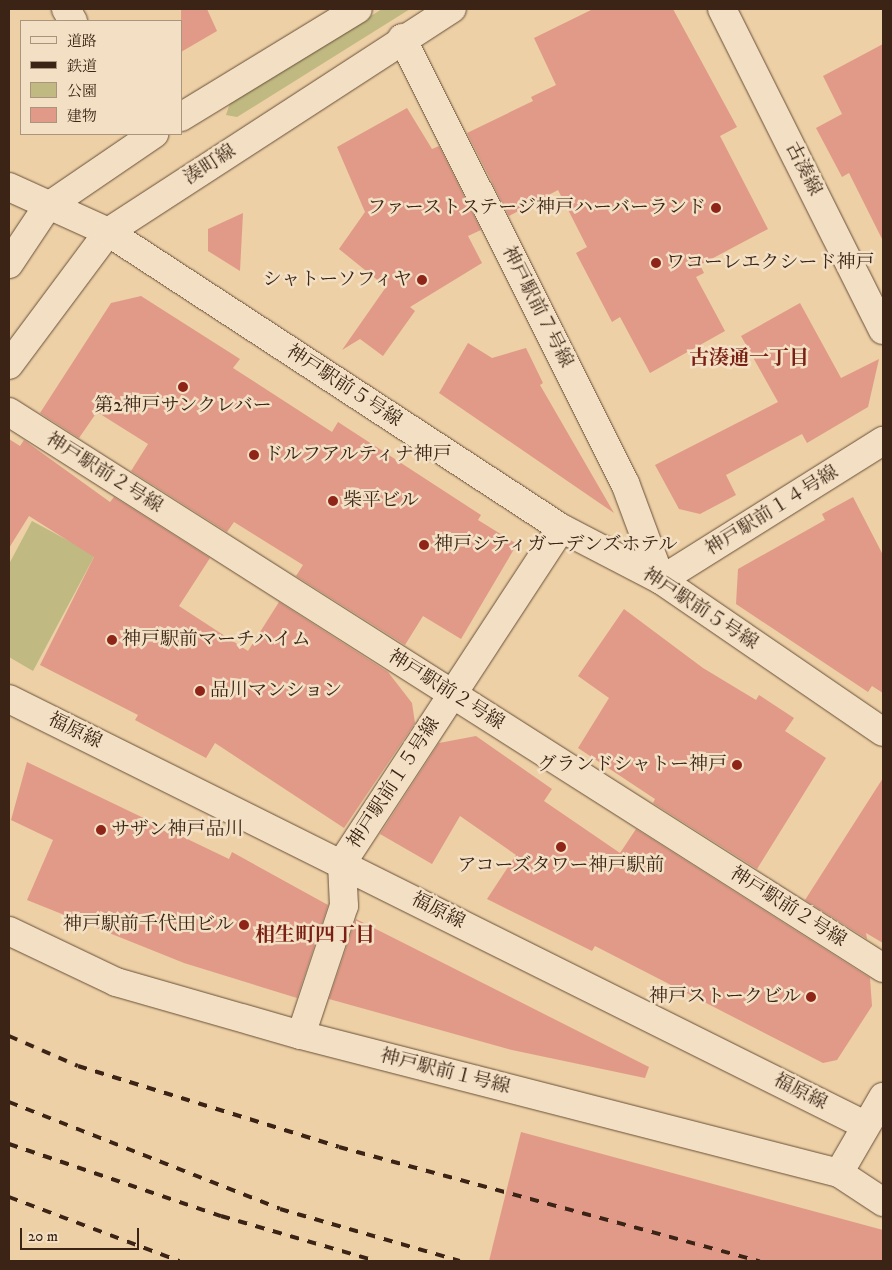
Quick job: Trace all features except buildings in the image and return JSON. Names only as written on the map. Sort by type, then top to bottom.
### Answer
[{"type":"street","points":[[66,9],[72,20]]},
{"type":"street","points":[[182,116],[358,9]]},
{"type":"street","name":"湊町線","points":[[9,365],[108,232],[402,38],[452,9]]},
{"type":"street","name":"古湊線","points":[[722,9],[883,330]]},
{"type":"street","name":"神戸駅前７号線","points":[[402,38],[625,483],[661,580]]},
{"type":"street","points":[[9,264],[47,207],[139,138]]},
{"type":"street","points":[[9,186],[47,207]]},
{"type":"street","name":"神戸駅前５号線","points":[[47,207],[108,232],[561,528],[661,580],[883,732]]},
{"type":"street","name":"神戸駅前２号線","points":[[9,412],[883,968]]},
{"type":"street","name":"神戸駅前１４号線","points":[[661,580],[883,441]]},
{"type":"street","name":"神戸駅前１５号線","points":[[301,1035],[344,906],[342,863],[561,528]]},
{"type":"street","name":"福原線","points":[[9,698],[865,1125]]},
{"type":"street","name":"神戸駅前１号線","points":[[9,931],[116,982],[301,1035],[839,1173],[883,1202]]},
{"type":"street","points":[[839,1173],[865,1125],[883,1097]]},
{"type":"green space","points":[[382,9],[410,9],[237,117],[226,115],[230,103]]},
{"type":"green space","points":[[32,521],[95,555],[33,671],[9,657],[9,564]]},
{"type":"railway","points":[[9,1036],[78,1066],[339,1147],[760,1261]]},
{"type":"railway","points":[[9,1102],[280,1209],[460,1261]]},
{"type":"railway","points":[[9,1144],[221,1216],[376,1261]]},
{"type":"railway","points":[[9,1197],[179,1261]]},
{"type":"place","name":"ファーストステージ神戸ハーバーランド","points":[[716,208]]},
{"type":"place","name":"ワコーレエクシード神戸","points":[[656,263]]},
{"type":"place","name":"シャトーソフィヤ","points":[[422,280]]},
{"type":"place","name":"第2神戸サンクレバー","points":[[183,387]]},
{"type":"place","name":"ドルフアルティナ神戸","points":[[254,455]]},
{"type":"place","name":"柴平ビル","points":[[333,501]]},
{"type":"place","name":"神戸シティガーデンズホテル","points":[[424,545]]},
{"type":"place","name":"神戸駅前マーチハイム","points":[[112,640]]},
{"type":"place","name":"品川マンション","points":[[200,691]]},
{"type":"place","name":"グランドシャトー神戸","points":[[737,765]]},
{"type":"place","name":"サザン神戸品川","points":[[101,830]]},
{"type":"place","name":"アコーズタワー神戸駅前","points":[[561,847]]},
{"type":"place","name":"神戸駅前千代田ビル","points":[[244,925]]},
{"type":"place","name":"神戸ストークビル","points":[[811,997]]},
{"type":"district","name":"古湊通一丁目","points":[[749,358]]},
{"type":"district","name":"相生町四丁目","points":[[315,935]]}]
